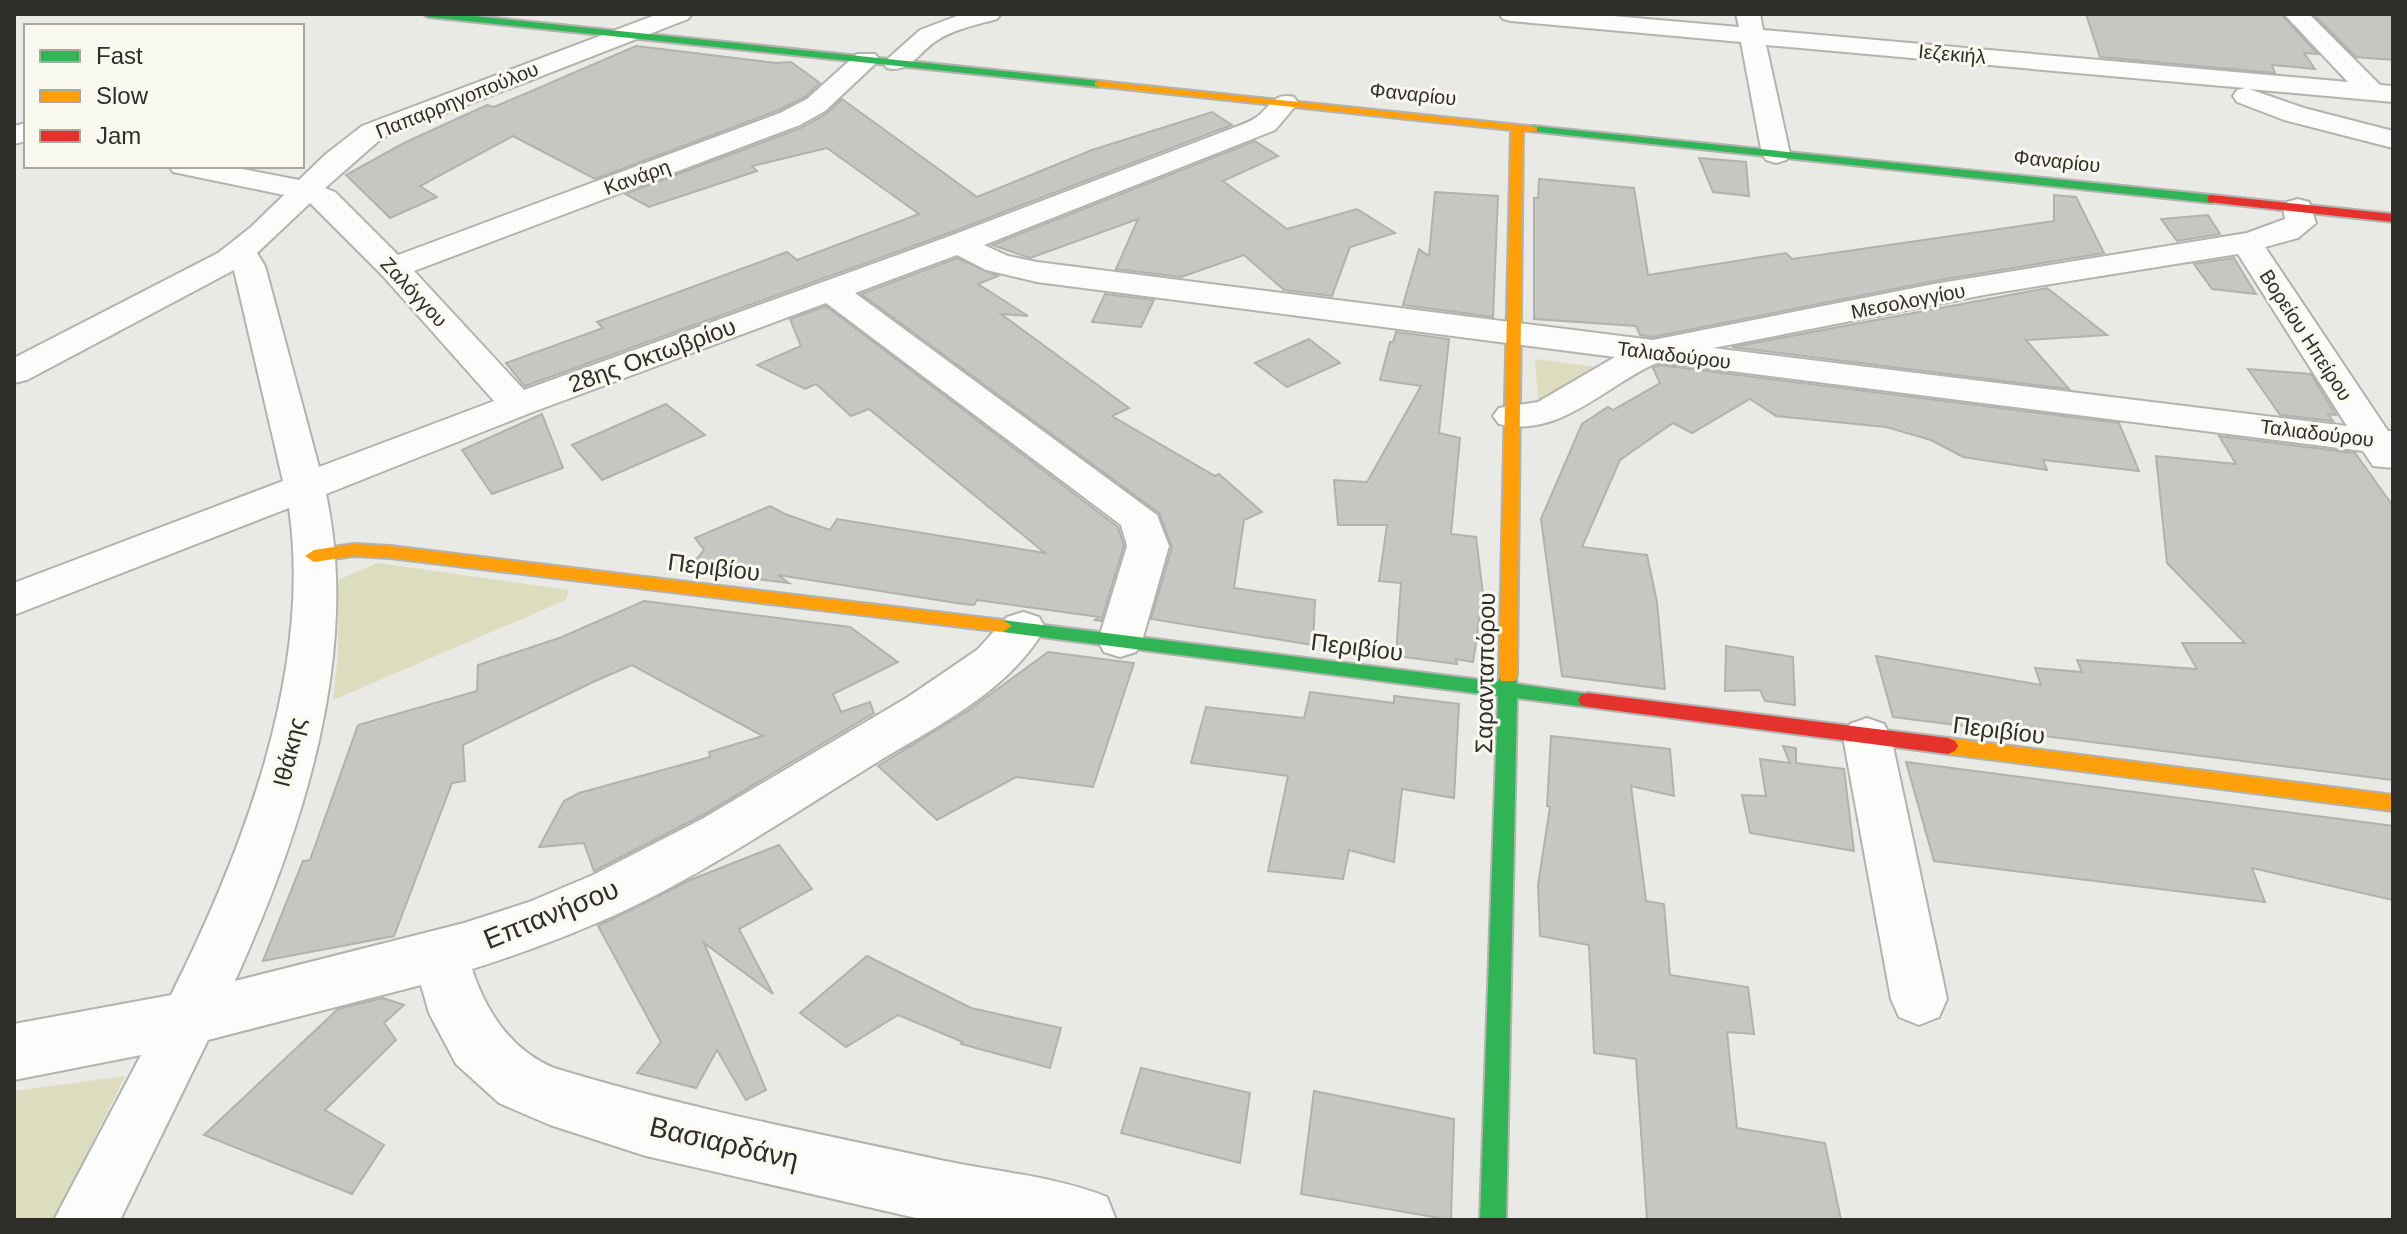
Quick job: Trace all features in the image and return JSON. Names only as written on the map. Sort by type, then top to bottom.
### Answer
[{"type":"street","name":"Φαναρίου","points":[[428,14],[2393,218]]},
{"type":"street","name":"Παπαρρηγοπούλου","points":[[14,372],[189,283],[241,253],[356,143],[381,128],[680,14]]},
{"type":"street","points":[[896,63],[918,39],[929,33],[989,14]]},
{"type":"street","name":"Ιεζεκιήλ","points":[[1511,14],[1750,25],[2215,78],[2383,93]]},
{"type":"street","points":[[2296,14],[2383,93]]},
{"type":"street","points":[[1750,25],[1776,154]]},
{"type":"street","name":"Κανάρη","points":[[393,268],[790,119],[816,105],[866,59]]},
{"type":"street","points":[[2215,78],[2241,94],[2278,110],[2393,140]]},
{"type":"street","name":"28ης Οκτωβρίου","points":[[14,600],[517,405],[961,243],[1230,139],[1265,124],[1285,103]]},
{"type":"street","name":"Σαρανταπόρου","points":[[1493,1220],[1508,691],[1517,127]]},
{"type":"street","points":[[193,168],[304,190]]},
{"type":"street","name":"Ζαλόγγου","points":[[304,190],[324,198],[393,268],[517,405]]},
{"type":"street","name":"Μεσολογγίου","points":[[1512,416],[1547,412],[1650,352],[2068,271],[2246,242],[2292,230],[2301,223],[2298,208]]},
{"type":"street","name":"Βορείου Ηπείρου","points":[[2246,242],[2388,450]]},
{"type":"street","name":"Ταλιαδούρου","points":[[961,243],[1004,265],[1037,272],[1513,336],[2077,402],[2388,450]]},
{"type":"street","name":"Ιθάκης","points":[[86,1220],[190,1018],[273,814],[307,674],[314,556],[305,489],[249,266],[241,253]]},
{"type":"street","points":[[831,291],[1143,525],[1148,546],[1120,641]]},
{"type":"street","name":"Περιβίου","points":[[314,556],[353,550],[390,552],[1023,628],[2393,803]]},
{"type":"street","name":"Επτανήσου","points":[[14,1052],[190,1018],[440,956],[510,934],[576,907],[633,882],[740,822],[913,716],[1009,650],[1023,628]]},
{"type":"street","points":[[1867,737],[1919,999]]},
{"type":"street","name":"Βασιαρδάνη","points":[[440,956],[458,1013],[477,1045],[520,1083],[550,1096],[646,1126],[959,1196],[1084,1220]]},
{"type":"green space","points":[[1535,359],[1597,367],[1538,401]]},
{"type":"green space","points":[[377,563],[569,590],[566,600],[333,700],[338,655],[338,580]]},
{"type":"green space","points":[[125,1076],[54,1220],[14,1220],[14,1091]]},
{"type":"building","points":[[2086,14],[2281,14],[2318,54],[2304,53],[2315,69],[2272,65],[2275,73],[2100,57]]},
{"type":"building","points":[[2313,14],[2393,14],[2393,60],[2356,57]]},
{"type":"building","points":[[636,46],[776,63],[791,62],[820,83],[805,97],[779,110],[595,179],[513,136],[420,186],[437,197],[390,218],[346,175],[404,143],[487,105],[494,107]]},
{"type":"building","points":[[842,99],[977,197],[1092,150],[1212,112],[1232,125],[949,233],[525,386],[522,383],[506,363],[603,328],[597,322],[787,252],[797,260],[919,214],[827,148],[752,166],[757,171],[649,207],[625,194],[801,128],[826,114]]},
{"type":"building","points":[[1255,141],[1278,156],[1223,181],[1287,229],[1357,209],[1395,233],[1350,247],[1332,296],[1284,290],[1244,255],[1181,277],[1116,269],[1138,219],[1030,258],[992,245]]},
{"type":"building","points":[[1699,158],[1746,162],[1749,196],[1713,192]]},
{"type":"building","points":[[1539,179],[1634,188],[1648,275],[1786,253],[1792,259],[2054,221],[2054,195],[2076,197],[2104,253],[1934,281],[1653,337],[1640,335],[1636,326],[1534,319],[1534,198],[1538,198]]},
{"type":"building","points":[[1435,192],[1498,196],[1493,317],[1403,305],[1419,249],[1429,256]]},
{"type":"building","points":[[2208,215],[2220,234],[2177,241],[2161,219]]},
{"type":"building","points":[[957,258],[998,276],[978,284],[1028,316],[1001,314],[1129,408],[1112,416],[1215,476],[1219,474],[1262,512],[1244,520],[1234,588],[1315,600],[1313,645],[1151,619],[1172,547],[1159,513],[861,294]]},
{"type":"building","points":[[2234,258],[2256,294],[2212,289],[2194,264]]},
{"type":"building","points":[[2047,288],[2107,335],[2026,340],[2069,389],[1732,347]]},
{"type":"building","points":[[1105,294],[1154,300],[1141,327],[1092,322]]},
{"type":"building","points":[[826,306],[1118,527],[1124,546],[1101,621],[1095,620],[1099,617],[977,600],[974,605],[963,604],[778,575],[789,583],[687,571],[704,550],[695,538],[770,506],[830,530],[837,519],[1045,553],[869,409],[851,416],[816,384],[805,389],[757,365],[801,346],[790,319]]},
{"type":"building","points":[[1396,332],[1449,339],[1439,433],[1460,438],[1451,534],[1476,537],[1483,594],[1473,662],[1456,659],[1457,664],[1396,656],[1401,583],[1379,581],[1387,525],[1338,525],[1334,480],[1367,482],[1421,386],[1380,380],[1390,342],[1393,342]]},
{"type":"building","points":[[1309,339],[1340,363],[1287,387],[1255,363]]},
{"type":"building","points":[[1660,365],[2119,423],[2139,471],[2043,460],[2047,470],[1963,457],[1931,440],[1886,427],[1776,416],[1750,399],[1692,433],[1673,423],[1620,460],[1582,547],[1647,555],[1657,602],[1665,689],[1562,676],[1541,519],[1582,424],[1608,407],[1613,410],[1660,383],[1653,368]]},
{"type":"building","points":[[2248,369],[2311,374],[2336,415],[2328,414],[2333,421],[2280,415]]},
{"type":"building","points":[[666,404],[705,435],[602,480],[572,445]]},
{"type":"building","points":[[542,414],[563,468],[492,494],[462,450]]},
{"type":"building","points":[[2219,436],[2355,453],[2393,506],[2393,780],[1893,717],[1876,656],[2041,685],[2035,668],[2082,672],[2077,660],[2197,669],[2182,643],[2245,643],[2167,563],[2156,456],[2236,464]]},
{"type":"building","points":[[644,601],[850,627],[898,662],[833,694],[841,712],[870,702],[874,713],[701,816],[594,871],[584,843],[539,847],[564,801],[579,793],[710,757],[709,752],[763,736],[632,665],[593,682],[463,745],[465,781],[452,783],[394,936],[263,961],[303,861],[310,860],[358,725],[477,691],[478,665],[562,637]]},
{"type":"building","points":[[1726,646],[1793,657],[1795,705],[1765,701],[1760,690],[1725,691]]},
{"type":"building","points":[[1048,652],[1134,663],[1093,787],[1016,777],[937,820],[878,766],[969,710]]},
{"type":"building","points":[[1310,692],[1394,703],[1394,696],[1459,704],[1454,798],[1402,789],[1394,862],[1349,850],[1343,879],[1268,871],[1288,776],[1191,763],[1206,707],[1304,718]]},
{"type":"building","points":[[1551,736],[1670,749],[1674,796],[1631,786],[1646,901],[1664,904],[1670,975],[1748,987],[1754,1034],[1727,1032],[1737,1128],[1825,1143],[1841,1220],[1647,1220],[1636,1059],[1594,1053],[1589,945],[1540,936],[1538,885],[1550,807],[1547,806]]},
{"type":"building","points":[[1783,746],[1796,748],[1796,763],[1844,769],[1854,851],[1750,833],[1742,795],[1766,796],[1760,759],[1790,763]]},
{"type":"building","points":[[1906,762],[2393,826],[2393,900],[2252,868],[2265,902],[1934,861]]},
{"type":"building","points":[[779,845],[812,889],[739,929],[773,994],[704,943],[766,1090],[746,1100],[717,1050],[696,1088],[637,1073],[661,1042],[598,926],[690,880]]},
{"type":"building","points":[[867,956],[971,1008],[1061,1028],[1050,1068],[961,1044],[963,1042],[898,1015],[846,1047],[800,1013]]},
{"type":"building","points":[[383,998],[404,1005],[384,1023],[396,1040],[325,1110],[384,1145],[352,1194],[204,1135],[338,1009]]},
{"type":"building","points":[[1141,1068],[1250,1093],[1240,1163],[1121,1133]]},
{"type":"building","points":[[1314,1091],[1454,1119],[1451,1220],[1301,1194]]},
{"type":"traffic: fast","points":[[428,14],[1099,84]]},
{"type":"traffic: fast","points":[[1533,129],[2212,199]]},
{"type":"traffic: fast","points":[[1003,626],[1588,700]]},
{"type":"traffic: fast","points":[[1493,1220],[1508,676]]},
{"type":"traffic: slow","points":[[1099,84],[1533,129]]},
{"type":"traffic: slow","points":[[1508,676],[1517,127]]},
{"type":"traffic: slow","points":[[314,556],[353,550],[390,552],[1003,626]]},
{"type":"traffic: slow","points":[[1948,746],[2393,803]]},
{"type":"traffic: jam","points":[[2212,199],[2393,218]]},
{"type":"traffic: jam","points":[[1588,700],[1948,746]]}]
